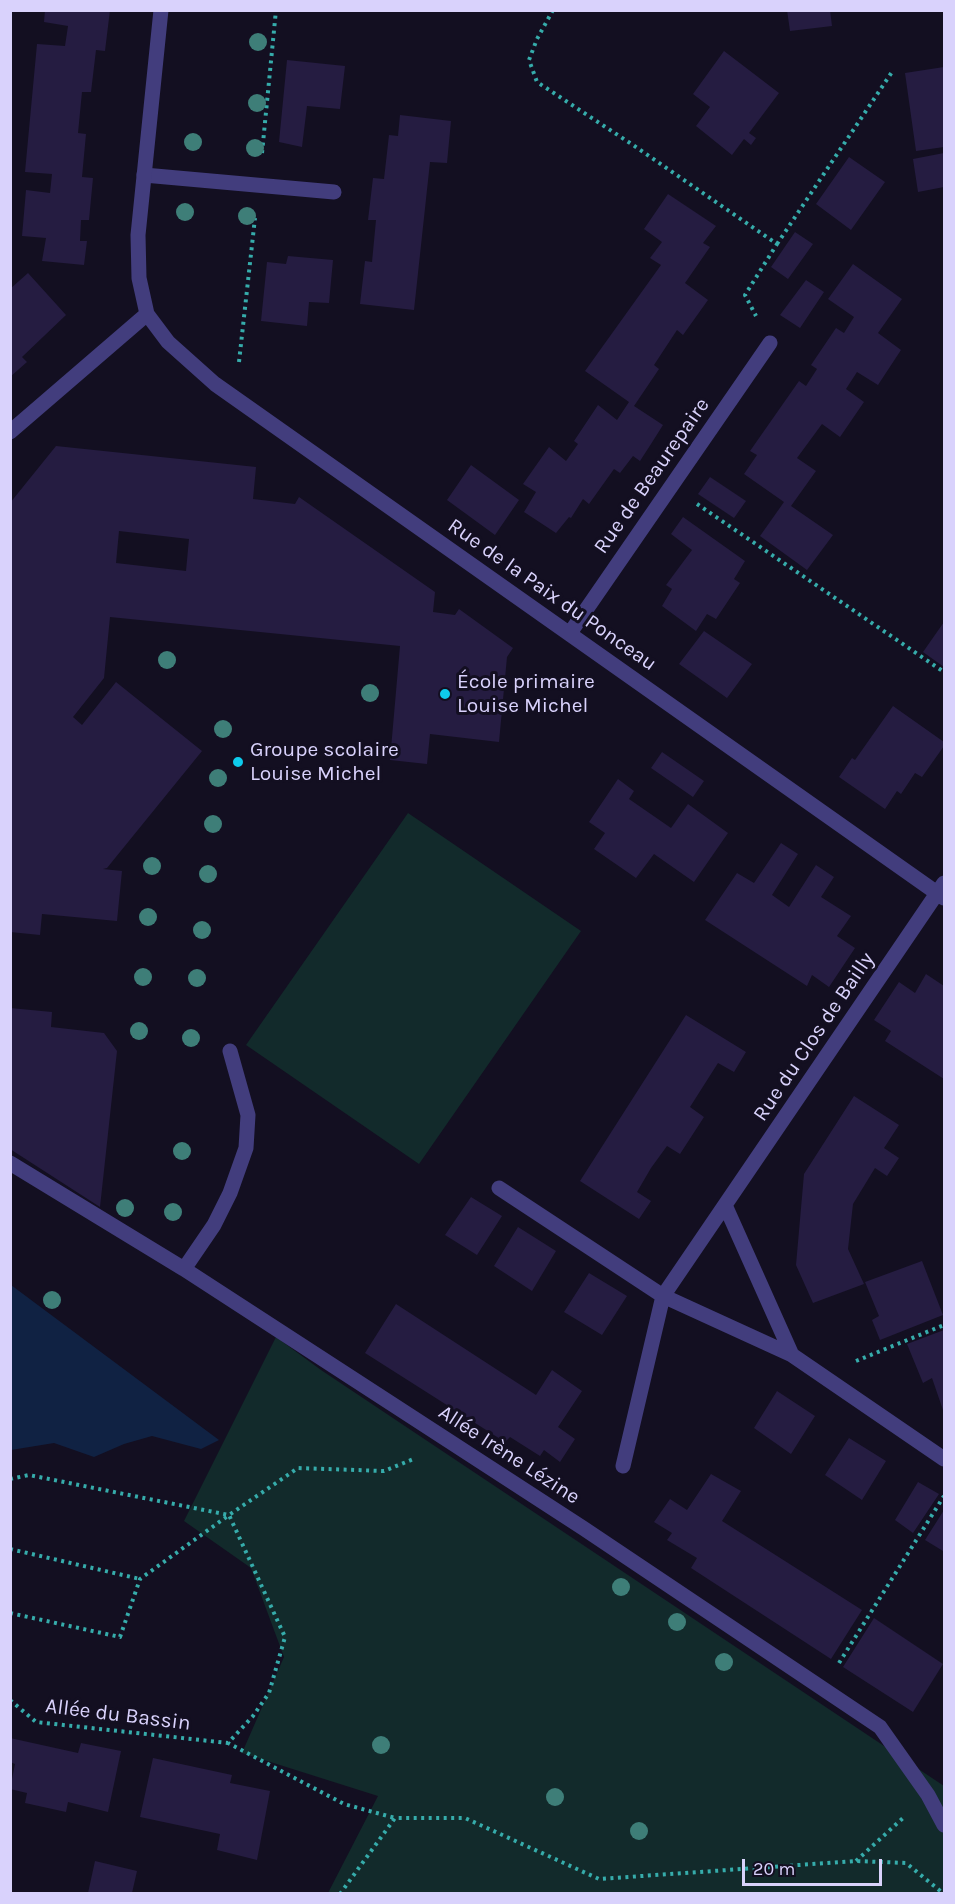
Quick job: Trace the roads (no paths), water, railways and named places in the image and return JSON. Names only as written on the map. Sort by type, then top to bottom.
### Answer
[{"type":"street","points":[[10,432],[147,314],[139,278],[138,235],[161,10]]},
{"type":"street","points":[[144,175],[334,192]]},
{"type":"street","name":"Rue de la Paix du Ponceau","points":[[147,314],[168,342],[215,384],[942,892]]},
{"type":"street","name":"Rue de Beaurepaire","points":[[570,633],[770,343]]},
{"type":"street","name":"Rue du Clos de Bailly","points":[[623,1466],[663,1296],[942,892]]},
{"type":"street","points":[[184,1269],[214,1225],[225,1204],[246,1148],[248,1114],[230,1051]]},
{"type":"street","name":"Allée Irène Lézine","points":[[10,1163],[184,1269],[583,1528],[880,1727],[928,1795],[945,1825]]},
{"type":"street","points":[[499,1188],[663,1296],[792,1355],[945,1459]]},
{"type":"street","points":[[725,1205],[792,1355]]},
{"type":"water","points":[[11,1285],[219,1440],[201,1449],[152,1436],[124,1444],[94,1457],[54,1443],[11,1450]]},
{"type":"place","name":"École primaire Louise Michel","points":[[445,694]]},
{"type":"place","name":"Groupe scolaire Louise Michel","points":[[238,762]]}]
